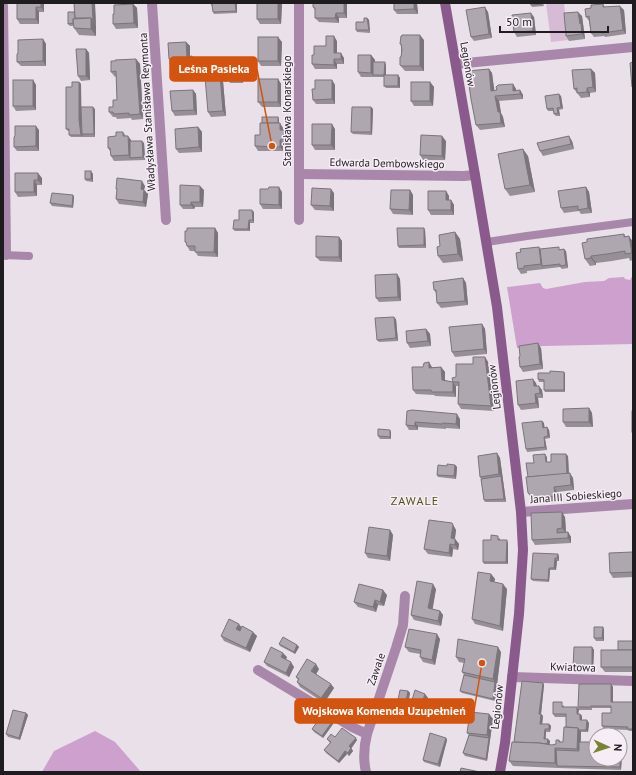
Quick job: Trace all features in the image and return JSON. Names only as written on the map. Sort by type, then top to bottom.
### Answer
[{"type":"street","name":"Władysława Stanisława Reymonta","points":[[152,3],[166,220]]},
{"type":"street","name":"Stanisława Konarskiego","points":[[299,3],[299,220]]},
{"type":"street","name":"Legionów","points":[[445,3],[476,175],[498,314],[521,512],[523,550],[519,614],[505,743],[500,772]]},
{"type":"street","points":[[3,6],[5,256]]},
{"type":"street","points":[[456,64],[633,48]]},
{"type":"street","name":"Edwarda Dembowskiego","points":[[299,174],[476,175]]},
{"type":"street","name":"Jana III Sobieskiego","points":[[521,512],[633,504]]},
{"type":"street","name":"Zawale","points":[[366,772],[364,744],[403,625],[405,596]]},
{"type":"street","points":[[258,670],[352,727],[367,734]]},
{"type":"street","name":"Kwiatowa","points":[[512,677],[633,681]]},
{"type":"lane","points":[[487,242],[633,222]]},
{"type":"lane","points":[[5,256],[29,256]]},
{"type":"shaded area","points":[[546,3],[564,3],[568,40],[551,42]]},
{"type":"shaded area","points":[[633,275],[633,344],[517,348],[507,287],[540,283],[543,288],[546,289],[585,282],[604,281],[609,278],[624,277],[625,279],[630,280]]},
{"type":"shaded area","points":[[95,731],[115,742],[141,772],[42,772],[54,751]]},
{"type":"building","points":[[17,3],[41,3],[41,7],[36,7],[36,19],[17,19]]},
{"type":"building","points":[[74,3],[92,3],[93,20],[91,18],[75,18]]},
{"type":"building","points":[[210,3],[235,3],[236,11],[213,12],[212,4]]},
{"type":"building","points":[[257,3],[278,3],[278,19],[257,19]]},
{"type":"building","points":[[313,3],[344,3],[344,13],[336,13],[335,18],[315,18],[315,8],[313,7]]},
{"type":"building","points":[[394,3],[414,3],[414,9],[394,10]]},
{"type":"building","points":[[530,3],[542,3],[542,4],[531,5]]},
{"type":"building","points":[[133,4],[134,23],[113,24],[114,5]]},
{"type":"building","points":[[603,4],[603,7],[620,6],[623,30],[591,33],[589,16],[586,17],[585,9],[591,8],[591,5]]},
{"type":"building","points":[[485,7],[489,34],[471,37],[466,10]]},
{"type":"building","points":[[68,12],[74,12],[75,18],[73,19],[73,23],[68,24]]},
{"type":"building","points":[[578,12],[582,34],[566,36],[564,13]]},
{"type":"building","points":[[531,13],[533,31],[514,32],[512,15]]},
{"type":"building","points":[[91,18],[91,29],[74,28],[73,19]]},
{"type":"building","points":[[364,18],[367,18],[369,30],[356,30],[356,22],[364,22]]},
{"type":"building","points":[[402,35],[420,35],[420,66],[400,65],[402,50],[400,44]]},
{"type":"building","points":[[326,36],[334,36],[334,53],[341,53],[341,59],[334,59],[334,65],[312,64],[314,46],[326,46]]},
{"type":"building","points":[[258,37],[278,37],[278,61],[258,61]]},
{"type":"building","points":[[43,39],[43,61],[17,62],[18,40]]},
{"type":"building","points":[[186,42],[187,57],[192,56],[193,70],[171,72],[168,43]]},
{"type":"building","points":[[76,49],[86,49],[86,76],[78,76]]},
{"type":"building","points":[[358,55],[371,55],[371,73],[358,72]]},
{"type":"building","points":[[136,59],[140,114],[129,115],[129,113],[114,114],[113,112],[109,112],[109,107],[113,107],[113,100],[117,100],[116,71],[111,72],[111,61]]},
{"type":"building","points":[[373,62],[385,62],[384,75],[373,75]]},
{"type":"building","points":[[633,62],[633,87],[632,87],[630,63]]},
{"type":"building","points":[[489,69],[491,91],[497,90],[496,87],[498,85],[513,84],[513,91],[520,90],[520,94],[495,96],[498,112],[500,112],[501,123],[476,125],[467,71]]},
{"type":"building","points":[[591,69],[593,87],[587,88],[587,92],[577,93],[577,88],[574,89],[572,70]]},
{"type":"building","points":[[384,75],[398,75],[398,86],[384,86]]},
{"type":"building","points":[[220,76],[223,111],[208,112],[205,77]]},
{"type":"building","points":[[258,79],[278,79],[278,102],[258,102]]},
{"type":"building","points":[[13,80],[33,80],[33,106],[13,106]]},
{"type":"building","points":[[315,80],[332,80],[332,99],[313,100],[312,89],[315,89]]},
{"type":"building","points":[[72,82],[79,82],[79,120],[81,135],[69,135],[69,129],[66,129],[66,87],[72,87]]},
{"type":"building","points":[[411,82],[430,82],[430,101],[411,101]]},
{"type":"building","points":[[193,90],[194,110],[172,111],[170,91]]},
{"type":"building","points":[[559,94],[561,107],[557,108],[558,113],[554,114],[553,108],[547,109],[545,96]]},
{"type":"building","points":[[81,107],[93,107],[94,134],[82,134]]},
{"type":"building","points":[[352,107],[371,107],[371,132],[351,132]]},
{"type":"building","points":[[262,117],[278,117],[278,123],[262,123]]},
{"type":"building","points":[[260,123],[280,123],[280,130],[284,130],[284,139],[280,140],[280,147],[255,146],[255,135],[260,135]]},
{"type":"building","points":[[312,124],[332,124],[331,145],[312,145]]},
{"type":"building","points":[[15,126],[36,126],[36,146],[14,147]]},
{"type":"building","points":[[198,127],[199,147],[176,149],[175,129]]},
{"type":"building","points":[[116,132],[123,132],[123,136],[128,136],[129,155],[111,156],[110,148],[108,148],[108,137],[116,136]]},
{"type":"building","points":[[421,135],[442,136],[442,156],[420,155]]},
{"type":"building","points":[[569,136],[571,144],[540,151],[537,143]]},
{"type":"building","points":[[130,141],[142,141],[143,157],[130,158]]},
{"type":"building","points":[[523,149],[530,185],[505,189],[498,154]]},
{"type":"building","points":[[85,171],[91,171],[91,179],[85,179]]},
{"type":"building","points":[[15,173],[38,173],[38,180],[34,180],[34,192],[15,192]]},
{"type":"building","points":[[117,178],[142,181],[141,189],[144,190],[143,202],[116,199]]},
{"type":"building","points":[[180,185],[200,186],[200,202],[191,202],[191,205],[180,205]]},
{"type":"building","points":[[269,187],[279,187],[279,205],[260,204],[260,189],[268,189]]},
{"type":"building","points":[[586,187],[588,208],[578,210],[578,206],[561,208],[558,191]]},
{"type":"building","points":[[312,188],[331,189],[330,206],[311,205]]},
{"type":"building","points":[[391,190],[410,190],[409,210],[390,209]]},
{"type":"building","points":[[428,191],[446,191],[446,200],[451,200],[451,210],[428,210]]},
{"type":"building","points":[[52,193],[73,195],[72,206],[50,203]]},
{"type":"building","points":[[239,210],[252,210],[253,220],[249,220],[248,229],[233,229],[234,220],[239,220]]},
{"type":"building","points":[[187,228],[215,228],[214,252],[195,252],[195,246],[187,246],[185,242],[185,231],[187,231]]},
{"type":"building","points":[[397,228],[424,228],[424,245],[398,246]]},
{"type":"building","points":[[455,232],[458,254],[438,256],[437,247],[440,246],[439,235]]},
{"type":"building","points":[[624,234],[624,237],[629,236],[632,253],[625,254],[625,251],[591,256],[591,258],[585,259],[582,243],[587,242],[587,239]]},
{"type":"building","points":[[316,236],[339,237],[339,257],[316,257]]},
{"type":"building","points":[[539,247],[541,264],[524,266],[524,268],[518,269],[516,253],[521,252],[520,249]]},
{"type":"building","points":[[559,247],[559,250],[564,249],[566,265],[560,266],[560,264],[542,266],[540,249]]},
{"type":"building","points":[[397,274],[398,297],[376,298],[375,275]]},
{"type":"building","points":[[463,278],[465,301],[437,303],[436,290],[434,290],[433,282]]},
{"type":"building","points":[[394,317],[396,338],[377,340],[375,318]]},
{"type":"building","points":[[482,324],[484,349],[452,352],[449,327]]},
{"type":"building","points":[[426,329],[428,341],[407,343],[406,331]]},
{"type":"building","points":[[538,343],[540,364],[520,367],[519,346]]},
{"type":"building","points":[[473,357],[485,357],[491,406],[458,404],[459,382],[453,382],[452,378],[456,377],[456,364],[473,364]]},
{"type":"building","points":[[429,362],[429,368],[441,367],[442,380],[453,382],[453,392],[413,390],[412,367],[423,367],[424,363]]},
{"type":"building","points":[[550,371],[564,372],[564,390],[544,390],[544,380],[538,379],[538,373],[550,373]]},
{"type":"building","points":[[533,379],[534,386],[539,386],[540,393],[535,394],[536,403],[518,405],[516,381]]},
{"type":"building","points":[[589,408],[589,422],[563,422],[563,409]]},
{"type":"building","points":[[412,410],[457,414],[456,424],[415,422],[415,426],[406,425],[407,411]]},
{"type":"building","points":[[633,411],[633,432],[632,432]]},
{"type":"building","points":[[542,421],[543,428],[547,427],[548,436],[544,437],[545,447],[526,449],[522,423]]},
{"type":"building","points":[[378,429],[390,430],[390,437],[378,436]]},
{"type":"building","points":[[497,453],[499,474],[480,477],[478,456]]},
{"type":"building","points":[[545,454],[546,462],[551,462],[551,454],[566,454],[567,474],[528,477],[526,463],[534,463],[533,455]]},
{"type":"building","points":[[447,464],[455,465],[454,476],[437,475],[438,465],[447,466]]},
{"type":"building","points":[[570,473],[571,485],[554,487],[555,496],[535,498],[528,493],[526,477]]},
{"type":"building","points":[[501,476],[504,499],[484,500],[481,479]]},
{"type":"building","points":[[562,512],[562,528],[557,529],[557,533],[568,532],[568,538],[532,540],[531,513]]},
{"type":"building","points":[[429,520],[452,523],[451,538],[455,539],[455,545],[450,544],[449,553],[424,549]]},
{"type":"building","points":[[369,527],[390,530],[387,556],[365,553]]},
{"type":"building","points":[[491,535],[498,536],[498,540],[507,540],[506,562],[483,562],[483,540],[491,540]]},
{"type":"building","points":[[633,552],[633,572],[610,573],[609,553]]},
{"type":"building","points":[[533,553],[558,554],[557,558],[555,558],[554,568],[549,568],[548,580],[531,579]]},
{"type":"building","points":[[478,572],[491,574],[490,581],[503,584],[500,626],[472,619]]},
{"type":"building","points":[[417,581],[433,584],[428,608],[440,611],[438,621],[411,615]]},
{"type":"building","points":[[359,584],[383,590],[380,602],[375,600],[373,607],[354,602]]},
{"type":"building","points":[[229,619],[239,624],[236,629],[240,631],[242,626],[253,632],[246,648],[221,636]]},
{"type":"building","points":[[594,627],[603,627],[602,638],[594,638]]},
{"type":"building","points":[[409,629],[437,634],[432,660],[420,657],[421,650],[405,647]]},
{"type":"building","points":[[283,637],[297,645],[294,652],[279,644]]},
{"type":"building","points":[[458,639],[498,647],[493,679],[462,672],[465,659],[456,657]]},
{"type":"building","points":[[618,641],[633,641],[633,650],[618,650]]},
{"type":"building","points":[[271,647],[283,653],[281,657],[291,662],[286,673],[264,662]]},
{"type":"building","points":[[574,647],[592,647],[592,668],[573,668]]},
{"type":"building","points":[[601,650],[633,650],[633,667],[601,667]]},
{"type":"building","points":[[307,659],[316,664],[311,671],[331,684],[321,698],[297,682],[299,679],[296,677]]},
{"type":"building","points":[[464,675],[495,682],[493,699],[460,691]]},
{"type":"building","points":[[522,681],[543,683],[539,714],[541,714],[540,724],[549,724],[549,729],[545,729],[544,739],[548,739],[547,744],[514,742]]},
{"type":"building","points":[[579,684],[611,684],[611,702],[633,702],[633,729],[628,729],[628,727],[602,726],[602,713],[611,713],[611,706],[578,707]]},
{"type":"building","points":[[400,690],[408,691],[406,701],[398,700]]},
{"type":"building","points":[[415,690],[425,694],[417,718],[403,713],[406,705],[410,707]]},
{"type":"building","points":[[553,702],[562,702],[562,707],[577,707],[577,714],[580,714],[580,720],[587,720],[586,730],[566,727],[566,714],[553,714]]},
{"type":"building","points":[[13,710],[26,713],[19,738],[6,734]]},
{"type":"building","points":[[470,712],[489,714],[487,735],[467,733]]},
{"type":"building","points":[[322,715],[332,722],[322,736],[312,729]]},
{"type":"building","points":[[564,727],[578,728],[577,749],[555,748],[555,763],[509,761],[512,742],[552,745],[556,744],[556,740],[563,742]]},
{"type":"building","points":[[342,728],[356,738],[349,746],[351,748],[348,753],[345,751],[338,761],[324,750],[331,742],[327,739],[331,734],[335,737]]},
{"type":"building","points":[[430,733],[446,738],[438,764],[423,760]]},
{"type":"building","points":[[469,735],[489,738],[486,759],[463,753]]},
{"type":"building","points":[[579,742],[588,742],[588,766],[557,766],[556,750],[579,751]]},
{"type":"building","points":[[461,768],[480,772],[460,772]]},
{"type":"place","name":"Leśna Pasieka","points":[[272,146]]},
{"type":"place","name":"Wojskowa Komenda Uzupełnień","points":[[482,663]]},
{"type":"district","name":"ZAWALE","points":[[415,500]]}]
